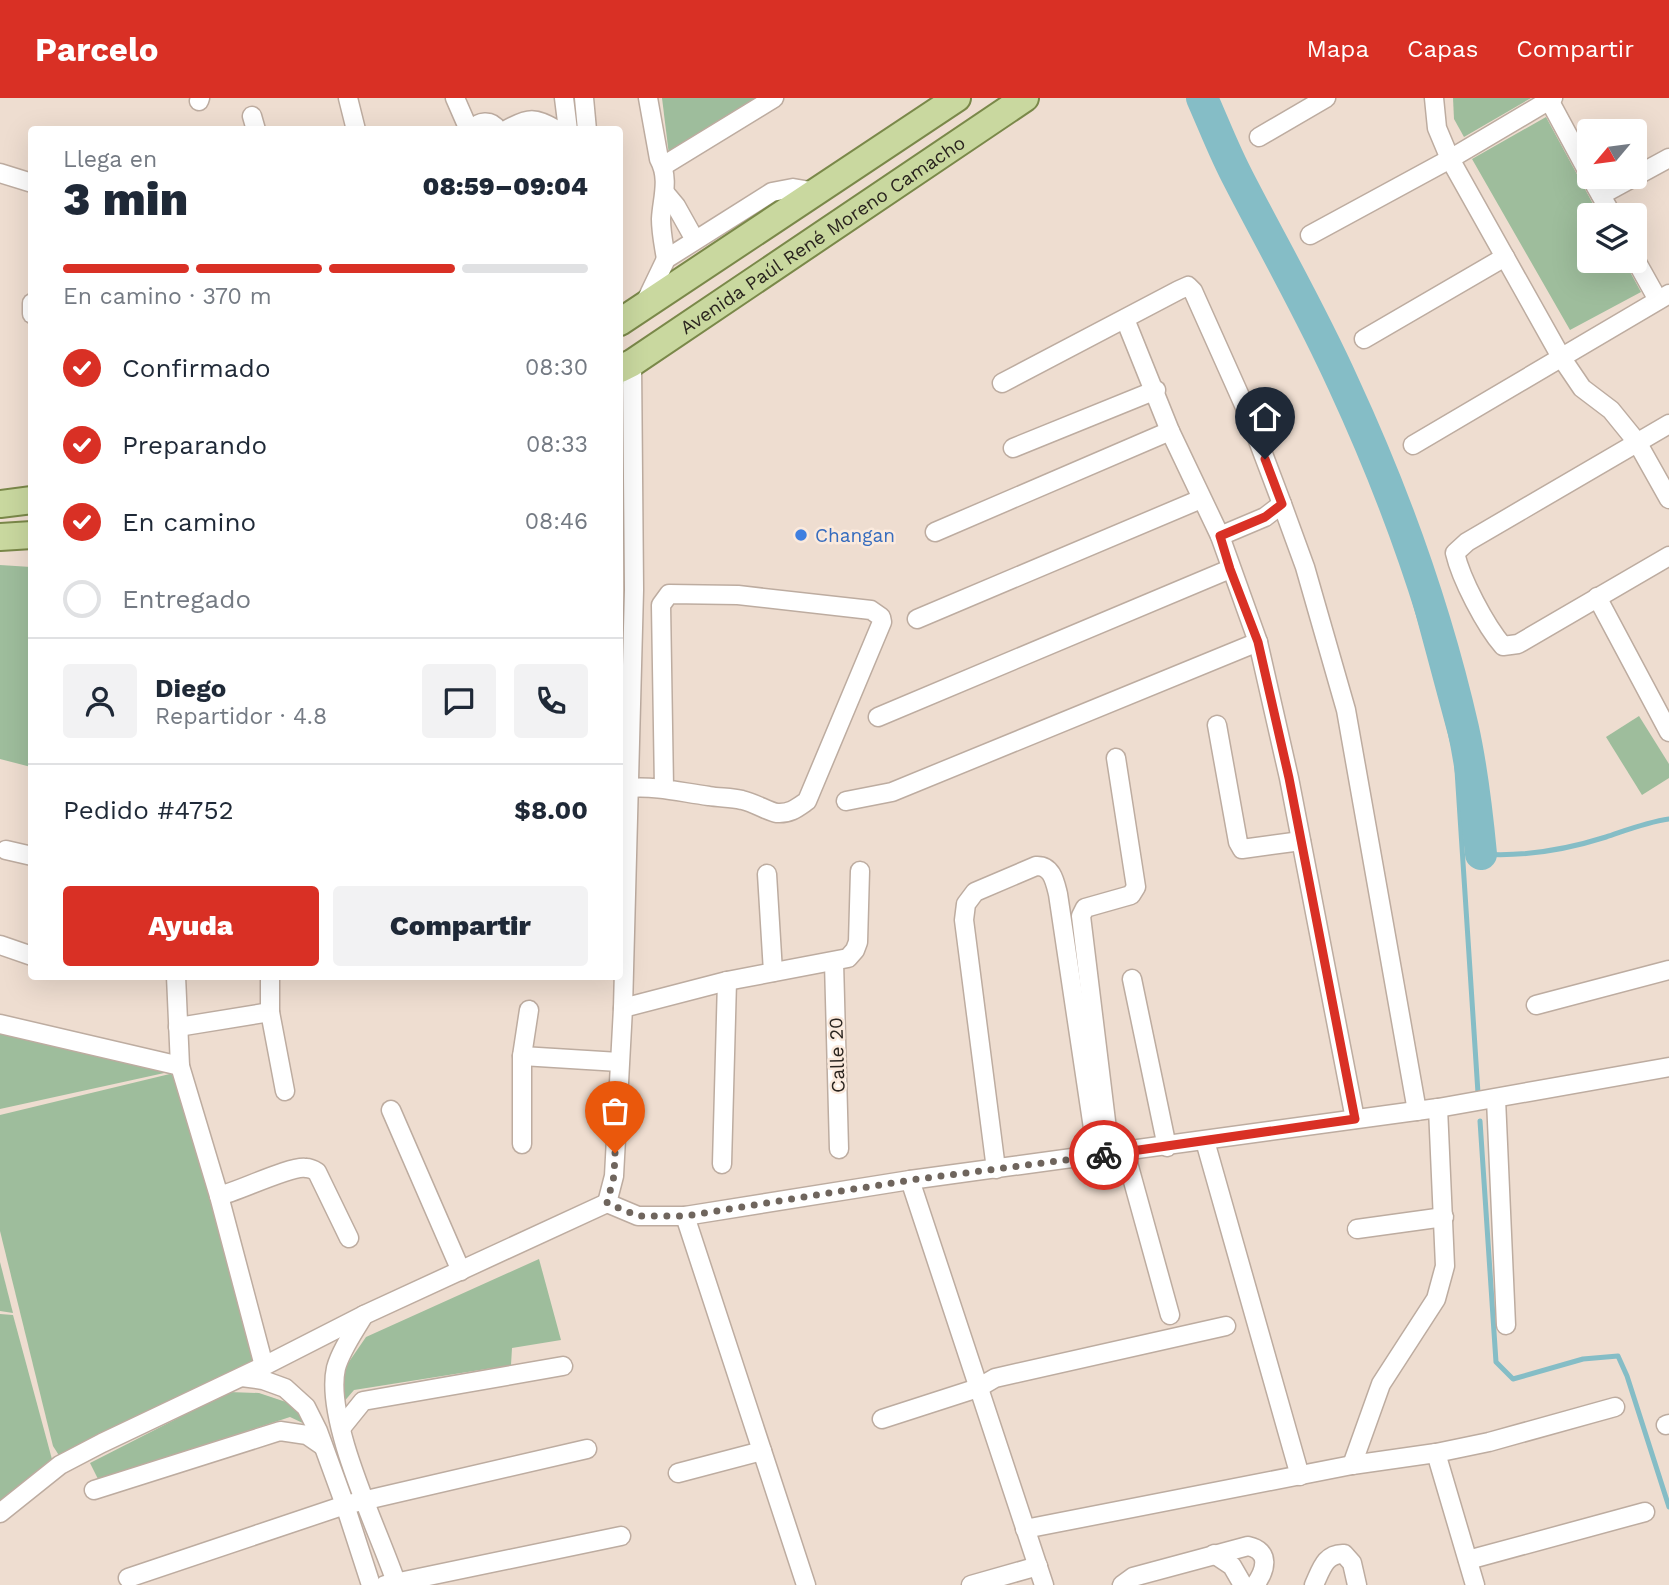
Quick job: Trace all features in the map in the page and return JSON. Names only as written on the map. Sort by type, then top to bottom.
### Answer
[{"type":"main road","name":"Avenida Paúl René Moreno Camacho","points":[[626,317],[957,98]]},
{"type":"main road","name":"Avenida Paúl René Moreno Camacho","points":[[626,366],[1025,98]]},
{"type":"main road","points":[[0,504],[28,500]]},
{"type":"main road","points":[[0,537],[28,535]]},
{"type":"street","points":[[348,98],[355,126]]},
{"type":"street","points":[[456,98],[468,126]]},
{"type":"street","points":[[564,98],[568,126]]},
{"type":"street","points":[[584,98],[587,126]]},
{"type":"street","points":[[648,98],[659,159],[663,166],[666,194],[661,217],[666,259]]},
{"type":"street","points":[[663,166],[774,98]]},
{"type":"street","points":[[1259,137],[1326,98]]},
{"type":"street","points":[[1434,98],[1437,128],[1450,159],[1561,357],[1582,388],[1611,410],[1637,442],[1669,499]]},
{"type":"street","points":[[1310,235],[1450,159],[1550,99],[1577,150]]},
{"type":"street","points":[[513,126],[523,120],[540,120],[550,126]]},
{"type":"street","points":[[474,126],[485,122],[496,126]]},
{"type":"street","points":[[1601,195],[1669,158]]},
{"type":"street","points":[[0,173],[28,182]]},
{"type":"street","points":[[626,317],[666,259],[772,192],[793,188],[816,192]]},
{"type":"street","points":[[1598,189],[1605,203]]},
{"type":"street","points":[[666,194],[695,240]]},
{"type":"street","points":[[1364,339],[1505,257]]},
{"type":"street","points":[[1413,445],[1664,297],[1646,273]]},
{"type":"street","points":[[1002,383],[1188,286],[1193,292],[1248,414],[1282,504],[1305,567],[1346,710],[1417,1111]]},
{"type":"street","points":[[1125,319],[1156,390],[1170,431],[1220,536],[1258,642],[1301,841],[1355,1119]]},
{"type":"street","points":[[623,919],[628,788],[624,768],[634,590],[626,366]]},
{"type":"street","points":[[1013,448],[1156,390]]},
{"type":"street","points":[[1669,424],[1467,542],[1455,553],[1464,578],[1494,635],[1503,646],[1518,644],[1669,556]]},
{"type":"street","points":[[935,532],[1170,431]]},
{"type":"street","points":[[918,619],[1201,499]]},
{"type":"street","points":[[1220,536],[1265,517],[1282,504]]},
{"type":"street","points":[[878,717],[1230,569]]},
{"type":"street","points":[[628,788],[654,786],[664,788],[711,797],[739,799],[761,805],[775,813],[791,812],[807,801],[882,622],[881,617],[871,610],[767,598],[669,594],[661,605],[664,788]]},
{"type":"street","points":[[1597,597],[1669,732]]},
{"type":"street","points":[[846,801],[892,792],[1258,642]]},
{"type":"street","points":[[1217,725],[1238,842],[1242,849],[1301,841]]},
{"type":"street","points":[[1111,1154],[1081,916],[1085,908],[1131,895],[1136,887],[1116,758]]},
{"type":"street","points":[[6,850],[28,855]]},
{"type":"street","points":[[996,1169],[964,920],[965,904],[975,892],[1036,866],[1042,866],[1049,870],[1055,879],[1111,1154],[1170,1315]]},
{"type":"street","points":[[623,1008],[727,981],[848,958],[858,942],[860,871]]},
{"type":"street","points":[[767,874],[773,972]]},
{"type":"street","points":[[0,945],[28,955]]},
{"type":"street","name":"Calle 20","points":[[834,962],[839,1149]]},
{"type":"street","points":[[1535,1004],[1669,970]]},
{"type":"street","points":[[1132,979],[1167,1147]]},
{"type":"street","points":[[176,980],[180,1066],[219,1196],[264,1366]]},
{"type":"street","points":[[270,980],[270,1012],[285,1091]]},
{"type":"street","points":[[607,1203],[614,1176],[623,980]]},
{"type":"street","points":[[722,1164],[727,981]]},
{"type":"street","points":[[522,1144],[522,1056],[529,1010]]},
{"type":"street","points":[[178,1027],[270,1012]]},
{"type":"street","points":[[0,1024],[180,1066]]},
{"type":"street","points":[[522,1056],[619,1062]]},
{"type":"street","points":[[0,1513],[60,1465],[364,1315],[607,1203],[638,1216],[685,1216],[911,1180],[1438,1108],[1669,1067]]},
{"type":"street","points":[[1496,1099],[1506,1325]]},
{"type":"street","points":[[1352,1465],[1381,1384],[1436,1299],[1445,1266],[1438,1108]]},
{"type":"street","points":[[391,1110],[461,1271]]},
{"type":"street","points":[[1205,1140],[1300,1476]]},
{"type":"street","points":[[219,1196],[240,1191],[293,1169],[306,1168],[317,1172],[349,1238]]},
{"type":"street","points":[[911,1180],[1044,1585]]},
{"type":"street","points":[[685,1216],[806,1585]]},
{"type":"street","points":[[1357,1229],[1444,1217]]},
{"type":"street","points":[[364,1315],[337,1367],[334,1394],[341,1427],[392,1584],[621,1536]]},
{"type":"street","points":[[882,1419],[978,1388],[995,1378],[1226,1326]]},
{"type":"street","points":[[341,1427],[363,1401],[563,1366]]},
{"type":"street","points":[[242,1377],[285,1388],[306,1407],[345,1505],[370,1585]]},
{"type":"street","points":[[1025,1529],[1352,1465],[1436,1453],[1489,1442],[1615,1407]]},
{"type":"street","points":[[94,1490],[280,1431],[307,1435],[323,1446]]},
{"type":"street","points":[[128,1578],[345,1505],[587,1448]]},
{"type":"street","points":[[678,1473],[762,1451]]},
{"type":"street","points":[[1436,1453],[1475,1585]]},
{"type":"street","points":[[1468,1560],[1645,1512]]},
{"type":"street","points":[[1122,1585],[1133,1577],[1248,1546],[1257,1548],[1264,1554],[1262,1576],[1255,1585]]},
{"type":"street","points":[[1214,1554],[1232,1566],[1242,1585]]},
{"type":"street","points":[[1314,1585],[1327,1559],[1335,1554],[1344,1554],[1352,1563],[1357,1585]]},
{"type":"street","points":[[971,1585],[1038,1566]]},
{"type":"green space","points":[[662,98],[760,98],[669,155]]},
{"type":"green space","points":[[1453,98],[1531,98],[1464,137],[1454,119]]},
{"type":"green space","points":[[1546,117],[1577,174],[1577,189],[1585,189],[1593,203],[1577,203],[1577,273],[1631,273],[1641,292],[1570,330],[1472,159]]},
{"type":"green space","points":[[0,565],[28,567],[28,766],[0,759]]},
{"type":"green space","points":[[1639,716],[1669,764],[1669,778],[1642,795],[1606,737]]},
{"type":"green space","points":[[0,1029],[178,1070],[0,1109]]},
{"type":"green space","points":[[178,1072],[256,1363],[60,1457],[53,1446],[0,1231],[0,1115]]},
{"type":"green space","points":[[539,1259],[561,1340],[512,1348],[511,1365],[354,1390],[342,1404],[344,1369],[366,1337]]},
{"type":"green space","points":[[0,1262],[13,1313],[0,1311]]},
{"type":"green space","points":[[0,1314],[13,1315],[53,1463],[0,1503]]},
{"type":"green space","points":[[229,1392],[259,1393],[295,1405],[307,1425],[290,1417],[98,1479],[90,1463]]},
{"type":"waterway","points":[[1192,98],[1207,140],[1334,384],[1398,539],[1456,755],[1478,1093]]},
{"type":"waterway","points":[[1202,98],[1234,170],[1331,357],[1362,425],[1412,552],[1440,640],[1463,728],[1481,854]]},
{"type":"waterway","points":[[1481,854],[1560,849],[1669,819]]},
{"type":"waterway","points":[[1480,1121],[1496,1362],[1513,1379],[1583,1359],[1618,1356],[1627,1376],[1669,1507]]},
{"type":"way so far","points":[[615,1153],[614,1176],[607,1203],[638,1216],[685,1216],[911,1180],[1104,1155]]},
{"type":"place","name":"Changan","points":[[801,535]]},
{"type":"route","points":[[1104,1155],[1355,1119],[1289,778],[1258,642],[1220,536],[1265,517],[1282,504],[1265,459]]}]
